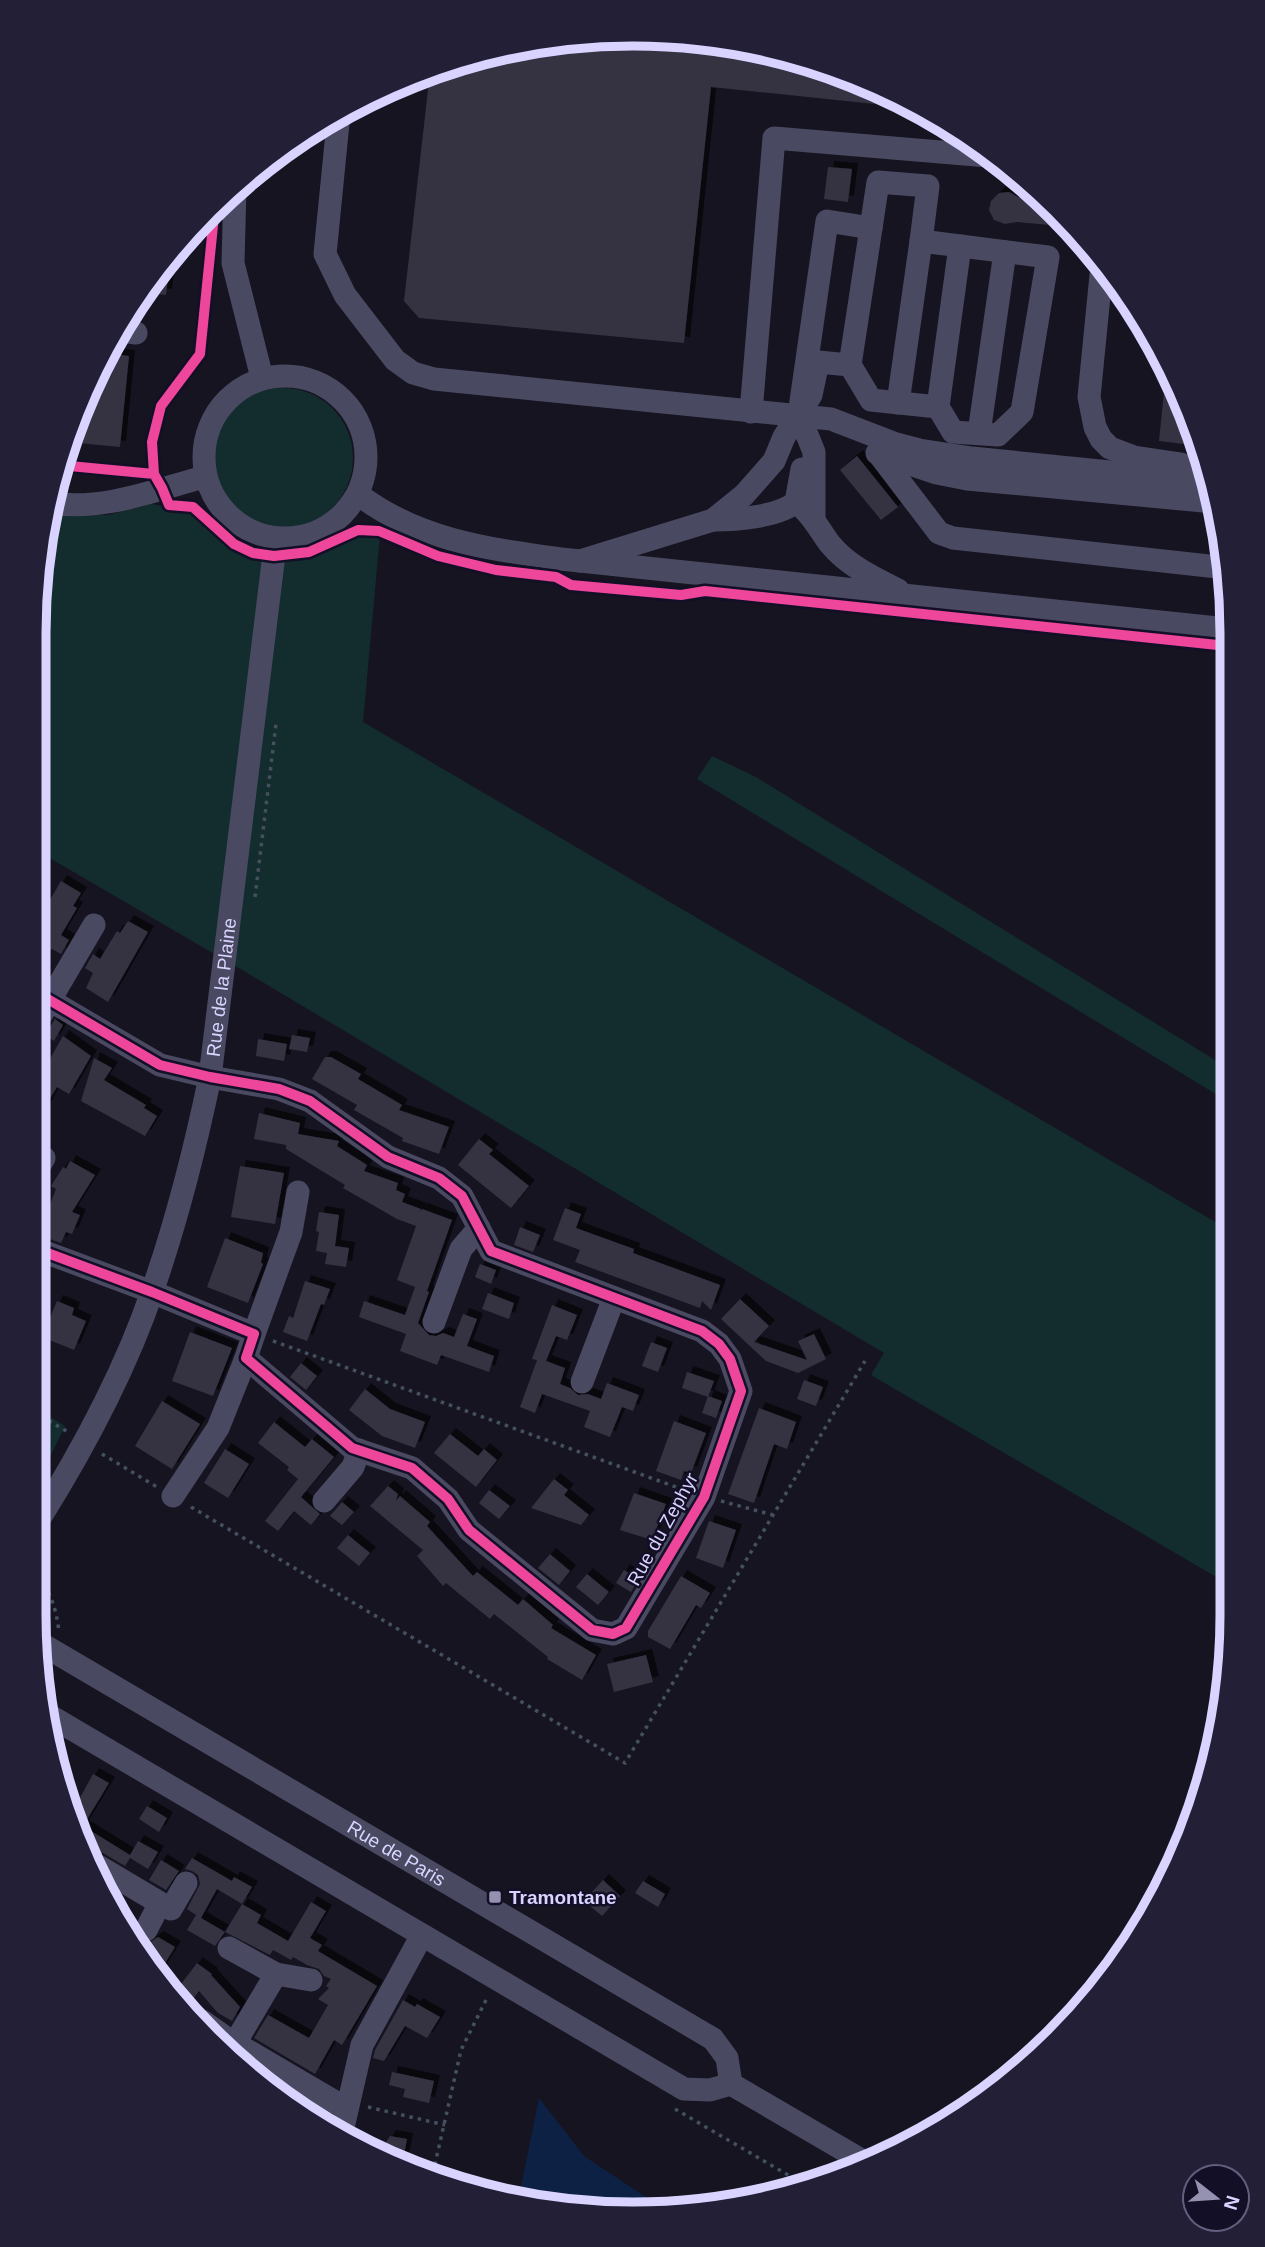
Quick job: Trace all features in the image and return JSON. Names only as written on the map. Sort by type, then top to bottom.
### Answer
[{"type":"street","points":[[339,124],[325,254],[345,295],[395,360],[413,373],[435,379],[831,419],[896,444],[931,452],[1199,481]]},
{"type":"street","points":[[751,412],[774,138],[974,155]]},
{"type":"street","points":[[898,403],[928,186],[878,182],[850,365],[871,400],[898,403],[938,407]]},
{"type":"street","points":[[235,201],[233,263],[262,379]]},
{"type":"street","points":[[814,518],[814,452],[799,415],[827,221],[871,228]]},
{"type":"street","points":[[921,241],[1048,257],[1022,412],[998,435],[953,432],[938,407],[960,246]]},
{"type":"street","points":[[979,433],[1006,252]]},
{"type":"street","points":[[1101,279],[1089,397],[1095,427],[1101,439],[1110,448],[1134,457],[1194,466]]},
{"type":"street","points":[[713,520],[744,495],[774,461],[784,437],[811,395],[818,362],[850,365]]},
{"type":"street","points":[[289,376],[315,381],[338,395],[355,416],[365,441],[366,468],[358,494],[344,514],[324,529],[301,538],[276,538],[253,533],[233,520],[216,502],[204,477],[203,455],[208,429],[220,407],[239,389],[262,379],[289,376]]},
{"type":"street","points":[[799,415],[827,432],[937,473],[967,479],[1204,501]]},
{"type":"street","points":[[580,561],[713,520],[744,520],[789,508],[796,502],[804,452],[810,439]]},
{"type":"street","points":[[878,453],[939,533],[953,538],[1215,567]]},
{"type":"street","points":[[60,505],[104,504],[204,477]]},
{"type":"street","points":[[358,494],[390,516],[436,535],[488,549],[1220,628]]},
{"type":"street","points":[[796,502],[814,518],[831,546],[854,566],[911,596]]},
{"type":"street","name":"Rue de la Plaine","points":[[46,1509],[73,1466],[122,1365],[152,1292],[194,1155],[210,1077],[276,538]]},
{"type":"street","points":[[46,991],[94,925]]},
{"type":"street","name":"Rue du Zephyr","points":[[46,998],[160,1065],[279,1089],[310,1101],[388,1157],[439,1178],[462,1196],[491,1251],[702,1331],[719,1344],[730,1359],[741,1391],[704,1497],[626,1628],[613,1634],[592,1630],[469,1530],[448,1499],[412,1468],[352,1448],[246,1358]]},
{"type":"street","points":[[173,1496],[218,1428],[291,1232],[298,1192]]},
{"type":"street","points":[[434,1322],[461,1250],[479,1228]]},
{"type":"street","points":[[46,1252],[254,1334]]},
{"type":"street","points":[[582,1382],[614,1298]]},
{"type":"street","points":[[324,1501],[353,1467],[359,1450]]},
{"type":"street","name":"Rue de Paris","points":[[47,1647],[713,2039],[727,2058],[731,2084]]},
{"type":"street","points":[[55,1719],[684,2089],[710,2090],[731,2084],[856,2157]]},
{"type":"street","points":[[104,1870],[172,1910]]},
{"type":"street","points":[[142,1938],[172,1910],[186,1883]]},
{"type":"street","points":[[343,2125],[362,2045],[422,1936]]},
{"type":"street","points":[[229,1948],[276,1974],[311,1980]]},
{"type":"street","points":[[228,2041],[276,1974]]},
{"type":"street","points":[[230,2042],[347,2109]]},
{"type":"path","points":[[254,1334],[704,1497],[773,1515]]},
{"type":"path","points":[[46,1419],[68,1432],[63,1442]]},
{"type":"path","points":[[435,2167],[461,2050],[487,1998]]},
{"type":"path","points":[[347,2109],[362,2106],[444,2124]]},
{"type":"green space","points":[[283,388],[310,394],[332,409],[347,431],[353,458],[347,485],[332,507],[310,522],[283,528],[256,522],[234,507],[219,485],[213,458],[219,431],[234,409],[256,394]]},
{"type":"green space","points":[[152,504],[191,509],[229,544],[257,558],[273,561],[309,558],[352,537],[363,534],[380,535],[363,722],[1220,1225],[1220,1579],[871,1375],[884,1353],[46,856],[47,594],[57,518],[58,513],[108,515]]},
{"type":"green space","points":[[712,756],[756,777],[1220,1063],[1220,1097],[697,779]]},
{"type":"green space","points":[[46,1414],[65,1426],[46,1462]]},
{"type":"water","points":[[539,2098],[584,2156],[652,2201],[594,2200],[520,2190]]},
{"type":"building","points":[[594,47],[671,47],[747,57],[784,66],[857,90],[891,106],[711,87],[684,343],[419,318],[404,301],[429,82],[481,66],[556,51]]},
{"type":"building","points":[[828,167],[852,169],[848,202],[824,199]]},
{"type":"building","points":[[1009,192],[1028,198],[1061,231],[1050,225],[1017,222],[1005,224],[994,220],[989,210],[991,201],[999,193]]},
{"type":"building","points":[[169,273],[166,295],[153,293]]},
{"type":"building","points":[[116,354],[129,356],[120,447],[77,443],[90,408]]},
{"type":"building","points":[[1165,385],[1188,444],[1159,441]]},
{"type":"building","points":[[857,456],[898,507],[881,520],[840,470]]},
{"type":"building","points":[[61,881],[81,893],[73,906],[77,908],[61,935],[69,940],[61,954],[52,949],[46,955],[46,907]]},
{"type":"building","points":[[128,921],[148,932],[108,1002],[86,988],[93,973],[85,968],[93,954],[100,959],[117,931],[120,933]]},
{"type":"building","points":[[55,1019],[63,1025],[54,1041],[46,1033]]},
{"type":"building","points":[[292,1035],[310,1038],[307,1052],[289,1049]]},
{"type":"building","points":[[63,1036],[91,1056],[69,1094],[57,1087],[46,1106],[46,1066]]},
{"type":"building","points":[[258,1039],[287,1044],[284,1061],[256,1056]]},
{"type":"building","points":[[325,1057],[331,1057],[361,1074],[358,1079],[402,1105],[399,1110],[449,1127],[439,1154],[402,1141],[403,1138],[354,1110],[357,1105],[312,1079]]},
{"type":"building","points":[[94,1058],[112,1068],[104,1080],[146,1105],[144,1108],[157,1116],[145,1136],[81,1101]]},
{"type":"building","points":[[259,1113],[300,1123],[298,1134],[339,1141],[337,1146],[367,1165],[364,1171],[398,1183],[396,1190],[405,1194],[402,1202],[421,1209],[419,1212],[422,1209],[452,1220],[418,1323],[429,1335],[443,1333],[454,1337],[463,1314],[477,1319],[467,1346],[494,1356],[489,1372],[441,1355],[437,1365],[400,1351],[406,1334],[359,1317],[364,1301],[405,1315],[415,1287],[397,1280],[416,1226],[397,1219],[343,1188],[345,1185],[286,1149],[286,1145],[254,1139]]},
{"type":"building","points":[[479,1139],[493,1150],[489,1154],[529,1186],[511,1208],[458,1165]]},
{"type":"building","points":[[70,1161],[95,1175],[72,1212],[80,1215],[72,1234],[66,1232],[61,1243],[46,1238],[46,1215],[56,1189],[51,1186],[63,1167],[66,1169]]},
{"type":"building","points":[[240,1166],[284,1173],[275,1224],[231,1217]]},
{"type":"building","points":[[565,1208],[581,1214],[576,1228],[634,1249],[633,1253],[720,1285],[711,1310],[702,1301],[700,1308],[575,1262],[580,1250],[553,1240]]},
{"type":"building","points":[[319,1212],[339,1215],[335,1246],[349,1248],[346,1267],[325,1264],[327,1253],[316,1251]]},
{"type":"building","points":[[520,1227],[540,1235],[533,1252],[514,1245]]},
{"type":"building","points":[[225,1238],[263,1253],[263,1264],[248,1303],[207,1287]]},
{"type":"building","points":[[480,1264],[496,1270],[491,1284],[475,1277]]},
{"type":"building","points":[[305,1281],[330,1289],[324,1305],[321,1304],[307,1341],[283,1332],[289,1316],[293,1318]]},
{"type":"building","points":[[488,1293],[514,1303],[509,1319],[482,1309]]},
{"type":"building","points":[[740,1299],[769,1326],[754,1342],[807,1360],[798,1341],[814,1334],[826,1359],[798,1373],[766,1361],[721,1319]]},
{"type":"building","points":[[57,1301],[74,1308],[72,1315],[86,1321],[74,1350],[46,1339],[46,1327]]},
{"type":"building","points":[[552,1305],[577,1315],[567,1340],[556,1336],[546,1361],[565,1368],[560,1384],[578,1395],[588,1394],[601,1399],[607,1383],[639,1395],[633,1411],[622,1407],[610,1437],[584,1427],[590,1411],[542,1394],[535,1413],[520,1407],[537,1360],[532,1359]]},
{"type":"building","points":[[190,1332],[232,1348],[213,1396],[172,1381]]},
{"type":"building","points":[[651,1342],[667,1348],[658,1372],[642,1366]]},
{"type":"building","points":[[301,1363],[317,1376],[306,1390],[290,1377]]},
{"type":"building","points":[[687,1372],[714,1381],[708,1397],[682,1388]]},
{"type":"building","points":[[804,1380],[823,1387],[816,1406],[797,1399]]},
{"type":"building","points":[[365,1389],[390,1409],[425,1422],[415,1448],[382,1436],[349,1410]]},
{"type":"building","points":[[708,1396],[722,1401],[716,1418],[702,1413]]},
{"type":"building","points":[[162,1401],[200,1424],[172,1469],[135,1446]]},
{"type":"building","points":[[759,1408],[796,1422],[787,1449],[774,1444],[754,1503],[728,1494]]},
{"type":"building","points":[[674,1421],[706,1433],[691,1473],[684,1471],[681,1480],[656,1471]]},
{"type":"building","points":[[274,1422],[305,1447],[312,1439],[334,1457],[301,1497],[320,1514],[311,1525],[294,1511],[278,1531],[265,1521],[298,1479],[287,1470],[289,1467],[258,1443]]},
{"type":"building","points":[[450,1434],[478,1456],[484,1449],[497,1460],[476,1487],[434,1453]]},
{"type":"building","points":[[225,1449],[249,1464],[228,1498],[204,1483]]},
{"type":"building","points":[[554,1479],[568,1490],[564,1495],[589,1515],[581,1525],[531,1508]]},
{"type":"building","points":[[388,1486],[398,1494],[396,1501],[400,1496],[430,1522],[427,1526],[473,1576],[477,1572],[518,1605],[523,1599],[553,1625],[551,1628],[596,1655],[582,1680],[547,1659],[548,1657],[494,1614],[490,1619],[446,1583],[443,1586],[417,1556],[423,1550],[370,1506]]},
{"type":"building","points":[[489,1490],[510,1506],[499,1519],[479,1503]]},
{"type":"building","points":[[634,1493],[666,1504],[652,1540],[620,1530]]},
{"type":"building","points":[[342,1502],[354,1512],[342,1525],[330,1516]]},
{"type":"building","points":[[709,1521],[736,1530],[723,1568],[696,1558]]},
{"type":"building","points":[[348,1535],[370,1553],[359,1566],[337,1548]]},
{"type":"building","points":[[550,1554],[570,1571],[559,1585],[538,1568]]},
{"type":"building","points":[[624,1570],[639,1579],[631,1592],[616,1583]]},
{"type":"building","points":[[587,1574],[609,1592],[598,1605],[576,1587]]},
{"type":"building","points":[[681,1576],[710,1593],[701,1608],[696,1605],[670,1649],[648,1637],[648,1631]]},
{"type":"building","points":[[646,1655],[653,1682],[614,1692],[607,1664]]},
{"type":"building","points":[[93,1774],[109,1783],[84,1824],[77,1803]]},
{"type":"building","points":[[147,1806],[167,1818],[159,1832],[139,1819]]},
{"type":"building","points":[[86,1828],[130,1855],[138,1841],[158,1852],[148,1869],[130,1858],[125,1866],[103,1853],[96,1853]]},
{"type":"building","points":[[192,1858],[232,1881],[234,1877],[252,1887],[242,1904],[217,1889],[201,1918],[225,1932],[215,1946],[187,1930],[196,1915],[187,1909],[200,1884],[198,1875],[185,1869]]},
{"type":"building","points":[[161,1860],[179,1871],[166,1890],[149,1880]]},
{"type":"building","points":[[603,1880],[620,1896],[602,1916],[584,1901]]},
{"type":"building","points":[[643,1881],[665,1894],[658,1907],[635,1893]]},
{"type":"building","points":[[311,1902],[326,1911],[310,1938],[322,1945],[318,1951],[377,1986],[342,2045],[334,2040],[315,2074],[254,2038],[268,2015],[309,2038],[328,2005],[318,1999],[329,1988],[326,1986],[331,1979],[324,1976],[319,1969],[293,1957],[291,1960],[273,1950],[270,1955],[225,1932],[242,1904],[261,1915],[257,1923],[288,1941]]},
{"type":"building","points":[[158,1937],[175,1947],[163,1967],[147,1944]]},
{"type":"building","points":[[197,1963],[212,1974],[240,2007],[232,2021],[218,2013],[199,1991],[193,1999],[179,1987]]},
{"type":"building","points":[[403,2000],[415,2007],[417,2004],[440,2017],[427,2038],[405,2026],[384,2061],[373,2058],[375,2050]]},
{"type":"building","points":[[392,2072],[434,2081],[429,2103],[403,2097],[405,2089],[389,2085]]},
{"type":"building","points":[[390,2136],[407,2139],[404,2155],[384,2146]]},
{"type":"cycle path","points":[[70,466],[154,474],[152,442],[161,406],[200,354],[214,221]]},
{"type":"cycle path","points":[[154,474],[169,505],[193,507],[234,544],[253,553],[274,556],[309,552],[358,530],[379,531],[438,556],[496,570],[556,577],[571,585],[681,595],[705,591],[1220,645]]},
{"type":"cycle path","points":[[46,998],[160,1065],[279,1089],[310,1101],[388,1157],[439,1178],[462,1196],[491,1251],[702,1331],[719,1344],[730,1359],[741,1391],[704,1497],[626,1628],[613,1634],[592,1630],[469,1530],[448,1499],[412,1468],[352,1448],[246,1358],[254,1334],[46,1252]]},
{"type":"place","name":"Tramontane","points":[[495,1897]]}]
